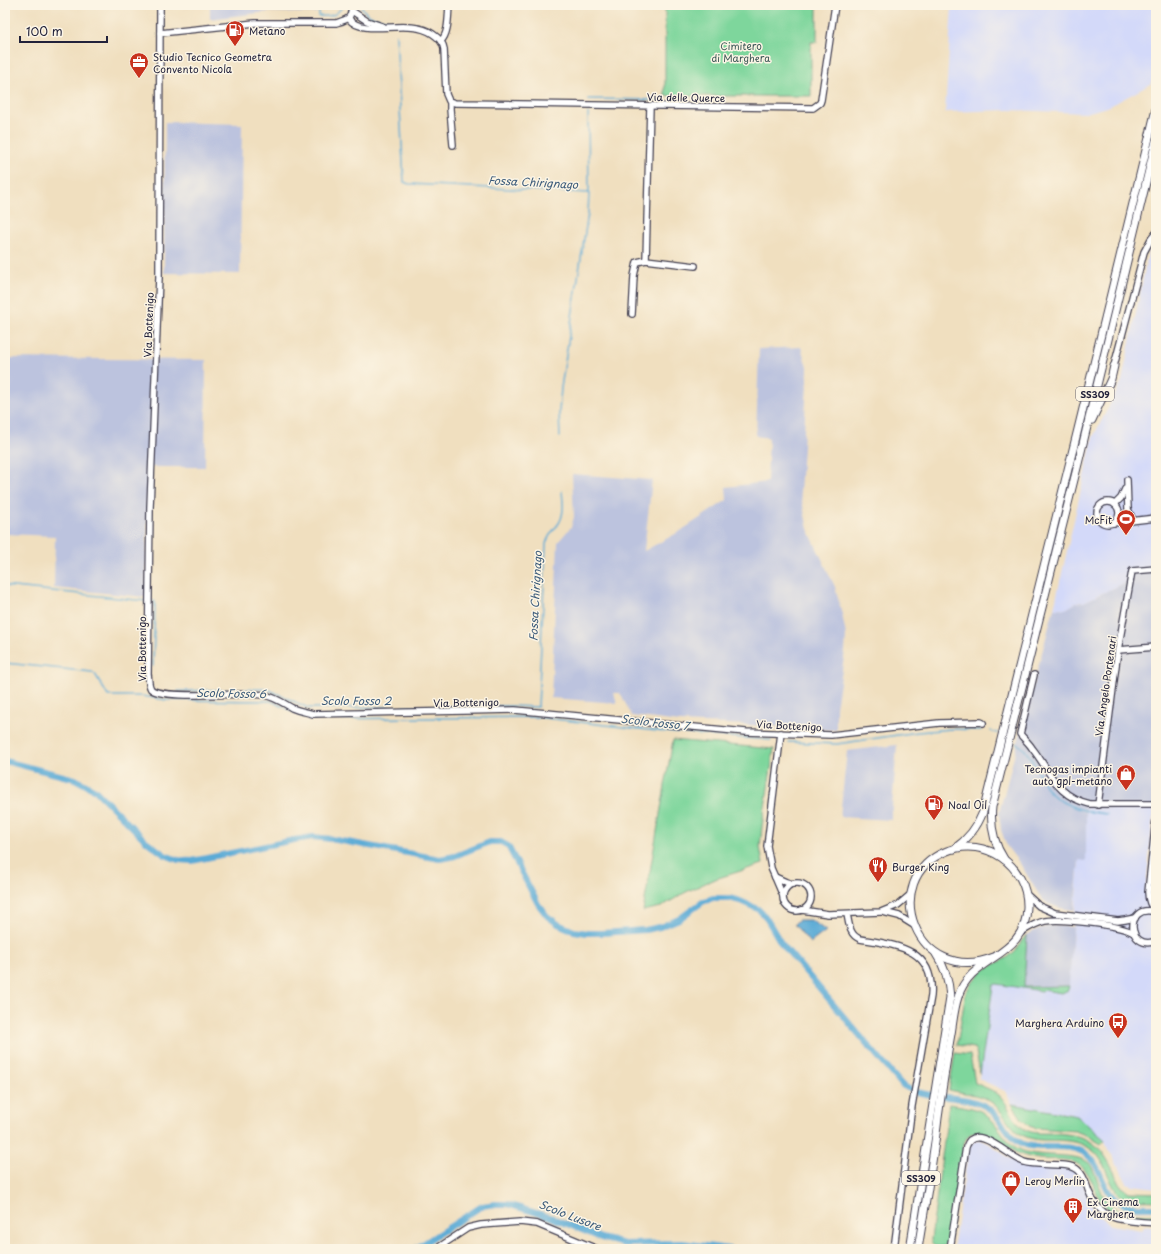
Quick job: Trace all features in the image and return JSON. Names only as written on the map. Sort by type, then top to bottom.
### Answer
[{"type":"main road","name":"SS309","points":[[954,849],[965,841],[974,831],[983,812],[1156,109]]},
{"type":"main road","name":"SS309","points":[[1004,859],[994,838],[991,822],[992,807],[1085,435],[1156,141]]},
{"type":"main road","points":[[1085,435],[1110,379],[1114,366]]},
{"type":"main road","name":"SS309","points":[[918,1249],[950,997],[948,978],[945,969],[935,953],[925,944],[915,926],[911,910],[912,894],[916,880],[927,864],[941,854],[954,849],[972,847],[980,848],[997,854],[1014,868],[1026,894],[1026,914],[1020,934],[1011,945],[981,966],[969,977],[957,998],[939,1084]]},
{"type":"main road","name":"SS309","points":[[935,953],[951,960],[964,963],[977,962],[994,957]]},
{"type":"main road","name":"SS309","points":[[910,1249],[936,1107]]},
{"type":"street","name":"Via Bottenigo","points":[[160,5],[158,277],[150,507],[148,674],[152,689],[162,694],[245,694],[272,697],[301,711],[313,714],[515,710],[716,729],[830,735],[939,723],[983,723]]},
{"type":"street","points":[[441,41],[446,32],[449,5]]},
{"type":"street","name":"Via delle Querce","points":[[450,102],[813,108],[817,106],[821,100],[835,5]]},
{"type":"street","points":[[160,33],[255,23],[336,23],[349,19],[352,8]]},
{"type":"street","points":[[352,8],[367,21],[388,27]]},
{"type":"street","points":[[349,19],[357,26],[373,28],[417,27],[425,29],[441,41],[444,49],[446,94],[450,102],[453,145]]},
{"type":"street","points":[[646,260],[650,106]]},
{"type":"street","points":[[1114,366],[1144,252],[1156,233]]},
{"type":"street","points":[[632,314],[636,264],[638,261],[646,260],[695,266]]},
{"type":"street","points":[[1115,504],[1124,494],[1127,481],[1128,509],[1132,518]]},
{"type":"street","points":[[1112,524],[1118,518],[1119,511],[1126,505],[1128,500]]},
{"type":"street","points":[[1139,520],[1128,518],[1119,511],[1115,504],[1112,503],[1105,502],[1100,506],[1097,512],[1098,518],[1102,523],[1109,524],[1156,518]]},
{"type":"street","name":"Via Angelo Portenari","points":[[1098,805],[1118,650],[1132,571],[1156,569]]},
{"type":"street","points":[[1118,650],[1156,647]]},
{"type":"street","points":[[1034,675],[1020,734],[1032,747],[1058,787],[1070,796],[1082,802],[1098,805],[1156,804]]},
{"type":"street","points":[[781,733],[767,846],[768,859],[784,902],[794,911],[802,910],[820,913],[847,914],[881,912],[895,914],[915,926]]},
{"type":"street","points":[[1156,819],[1148,892],[1149,902],[1156,912]]},
{"type":"street","points":[[774,875],[781,880],[794,884],[802,884],[807,887],[813,907],[820,913]]},
{"type":"street","points":[[783,896],[786,888],[794,884]]},
{"type":"street","points":[[881,912],[898,905],[912,894]]},
{"type":"street","points":[[1026,894],[1039,906],[1055,912],[1118,921],[1135,918]]},
{"type":"street","points":[[802,910],[807,906],[810,900]]},
{"type":"street","points":[[1156,912],[1141,912],[1135,918],[1133,923],[1134,933],[1138,939],[1142,942],[1150,943],[1156,941]]},
{"type":"street","points":[[847,914],[851,931],[855,936],[860,939],[894,945],[906,949],[920,960],[929,974],[931,989],[916,1080],[894,1249]]},
{"type":"street","points":[[1020,934],[1035,924],[1055,920],[1119,928],[1134,933]]},
{"type":"street","points":[[950,1249],[967,1142],[978,1137],[987,1139],[1016,1158],[1026,1162],[1071,1166],[1078,1170],[1084,1178],[1096,1205],[1105,1214],[1115,1219],[1125,1221],[1156,1223]]},
{"type":"street","points":[[436,1249],[468,1228],[482,1225],[520,1222],[537,1224],[597,1249]]},
{"type":"shaded area","points":[[210,5],[317,5],[316,13],[267,12],[210,19]]},
{"type":"shaded area","points":[[952,5],[1156,5],[1156,66],[1151,84],[1110,106],[1086,113],[1009,110],[945,112]]},
{"type":"shaded area","points":[[165,122],[242,124],[240,274],[164,273]]},
{"type":"shaded area","points":[[1156,239],[1156,567],[1084,602],[1076,603],[1066,609],[1054,608],[1093,437],[1122,381],[1149,249]]},
{"type":"shaded area","points":[[801,347],[808,370],[800,492],[808,529],[835,587],[846,635],[836,708],[836,730],[680,722],[632,716],[620,693],[614,693],[617,703],[551,698],[558,542],[571,527],[574,517],[572,474],[652,480],[644,551],[679,532],[727,500],[726,487],[767,482],[769,438],[756,436],[759,349]]},
{"type":"shaded area","points":[[5,358],[206,360],[205,467],[148,467],[146,597],[54,588],[55,536],[5,534]]},
{"type":"shaded area","points":[[1156,567],[1156,808],[1086,808],[1086,861],[1079,860],[1074,910],[1060,908],[1048,904],[1041,898],[1021,865],[1007,847],[1001,830],[999,813],[1054,608],[1066,609],[1076,603],[1084,602],[1125,583],[1127,569]]},
{"type":"shaded area","points":[[897,745],[891,820],[840,817],[847,751]]},
{"type":"shaded area","points":[[1086,807],[1103,809],[1154,808],[1146,888],[1146,903],[1156,910],[1156,1188],[1127,1183],[1114,1158],[1108,1150],[1105,1140],[1070,1114],[1012,1104],[1005,1091],[979,1079],[993,986],[996,984],[1062,993],[1068,990],[1079,860],[1086,860]]},
{"type":"shaded area","points":[[1051,925],[1073,927],[1069,986],[1024,987],[1027,935],[1038,929]]},
{"type":"shaded area","points":[[977,1140],[988,1143],[1012,1160],[1022,1165],[1058,1167],[1074,1170],[1080,1176],[1095,1212],[1111,1225],[1142,1230],[1144,1226],[1156,1228],[1156,1249],[953,1249],[969,1147]]},
{"type":"green space","name":"Cimitero di Marghera","points":[[665,5],[817,5],[817,42],[811,42],[811,96],[665,96]]},
{"type":"green space","points":[[673,740],[774,749],[762,826],[760,847],[763,864],[712,880],[684,893],[661,907],[643,911]]},
{"type":"green space","points":[[1027,935],[1024,987],[1069,986],[1068,990],[1062,993],[996,984],[993,986],[980,1074],[976,1051],[974,1048],[957,1045],[966,992],[984,970],[1008,957],[1015,951]]},
{"type":"green space","points":[[955,1053],[970,1055],[975,1083],[998,1094],[1018,1123],[1026,1130],[1040,1133],[1069,1134],[1090,1141],[1103,1154],[1121,1186],[1129,1192],[1156,1193],[1156,1201],[1129,1200],[1120,1196],[1112,1184],[1102,1161],[1092,1150],[1083,1145],[1075,1142],[1032,1139],[1024,1136],[1014,1129],[998,1108],[988,1100],[974,1095],[949,1090]]},
{"type":"green space","points":[[949,1104],[972,1108],[984,1113],[994,1122],[1011,1144],[1023,1151],[1076,1157],[1089,1163],[1103,1195],[1109,1203],[1115,1208],[1127,1212],[1156,1214],[1156,1220],[1127,1217],[1116,1215],[1111,1212],[1098,1196],[1090,1177],[1077,1163],[1065,1160],[1032,1158],[1017,1153],[990,1135],[974,1132],[966,1138],[964,1143],[948,1241],[944,1246],[934,1245],[931,1239]]},
{"type":"green space","points":[[1012,1104],[1077,1116],[1105,1140],[1101,1144],[1088,1136],[1075,1131],[1035,1128],[1029,1126],[1022,1119]]},
{"type":"water","points":[[798,920],[811,920],[826,931],[810,943],[794,924]]},
{"type":"waterway","name":"Fossa Chirignago","points":[[319,5],[319,16],[330,16],[339,11],[343,5]]},
{"type":"waterway","name":"Fossa Chirignago","points":[[361,5],[366,13],[372,17],[388,20]]},
{"type":"waterway","name":"Fossa Chirignago","points":[[396,34],[404,182],[409,184],[589,193],[588,213],[561,388],[559,412],[560,437]]},
{"type":"waterway","points":[[588,99],[663,100]]},
{"type":"waterway","points":[[588,113],[589,193]]},
{"type":"waterway","name":"Scolo Fosso 2","points":[[178,691],[267,689],[308,708],[538,707],[546,544],[548,538],[561,519],[563,507],[562,491]]},
{"type":"waterway","name":"Scolo Fosso 2","points":[[5,586],[146,601]]},
{"type":"waterway","name":"Scolo Fosso 2","points":[[153,601],[155,602],[153,666]]},
{"type":"waterway","name":"Scolo Fosso 6","points":[[5,663],[92,672],[95,674],[108,696],[142,696],[166,700],[271,701],[309,719],[537,717],[665,732],[771,740]]},
{"type":"waterway","name":"Scolo Fosso 7","points":[[788,742],[837,744],[918,732],[951,729],[981,730]]},
{"type":"waterway","name":"Scolo Fosso 7","points":[[991,731],[997,733]]},
{"type":"waterway","name":"Scolo Fosso 7","points":[[1016,743],[1026,752],[1052,795],[1074,807],[1091,812],[1107,814]]},
{"type":"waterway","points":[[5,761],[75,779],[95,790],[146,841],[165,855],[178,860],[192,861],[313,837],[440,859],[455,856],[490,842],[501,842],[508,846],[538,904],[547,916],[558,924],[574,931],[587,933],[645,930],[660,927],[679,919],[704,901],[713,898],[729,898],[740,901],[758,909],[765,916],[781,943],[902,1085],[922,1093],[965,1099],[985,1106],[996,1115],[1014,1138],[1026,1145],[1063,1147],[1076,1149],[1083,1152],[1090,1157],[1111,1195],[1118,1201],[1133,1207],[1156,1207]]},
{"type":"waterway","name":"Scolo Lusore","points":[[415,1249],[482,1206],[496,1204],[507,1204],[550,1217],[601,1238],[624,1244],[682,1243],[730,1249]]},
{"type":"place","name":"Metano","points":[[235,47]]},
{"type":"place","name":"Studio Tecnico Geometra Convento Nicola","points":[[139,79]]},
{"type":"place","name":"McFit","points":[[1126,536]]},
{"type":"place","name":"Tecnogas impianti auto gpl-metano","points":[[1126,791]]},
{"type":"place","name":"Noal Oil","points":[[934,821]]},
{"type":"place","name":"Burger King","points":[[878,883]]},
{"type":"place","name":"Marghera Arduino","points":[[1118,1039]]},
{"type":"place","name":"Leroy Merlin","points":[[1011,1197]]},
{"type":"place","name":"Ex Cinema Marghera","points":[[1073,1224]]}]
